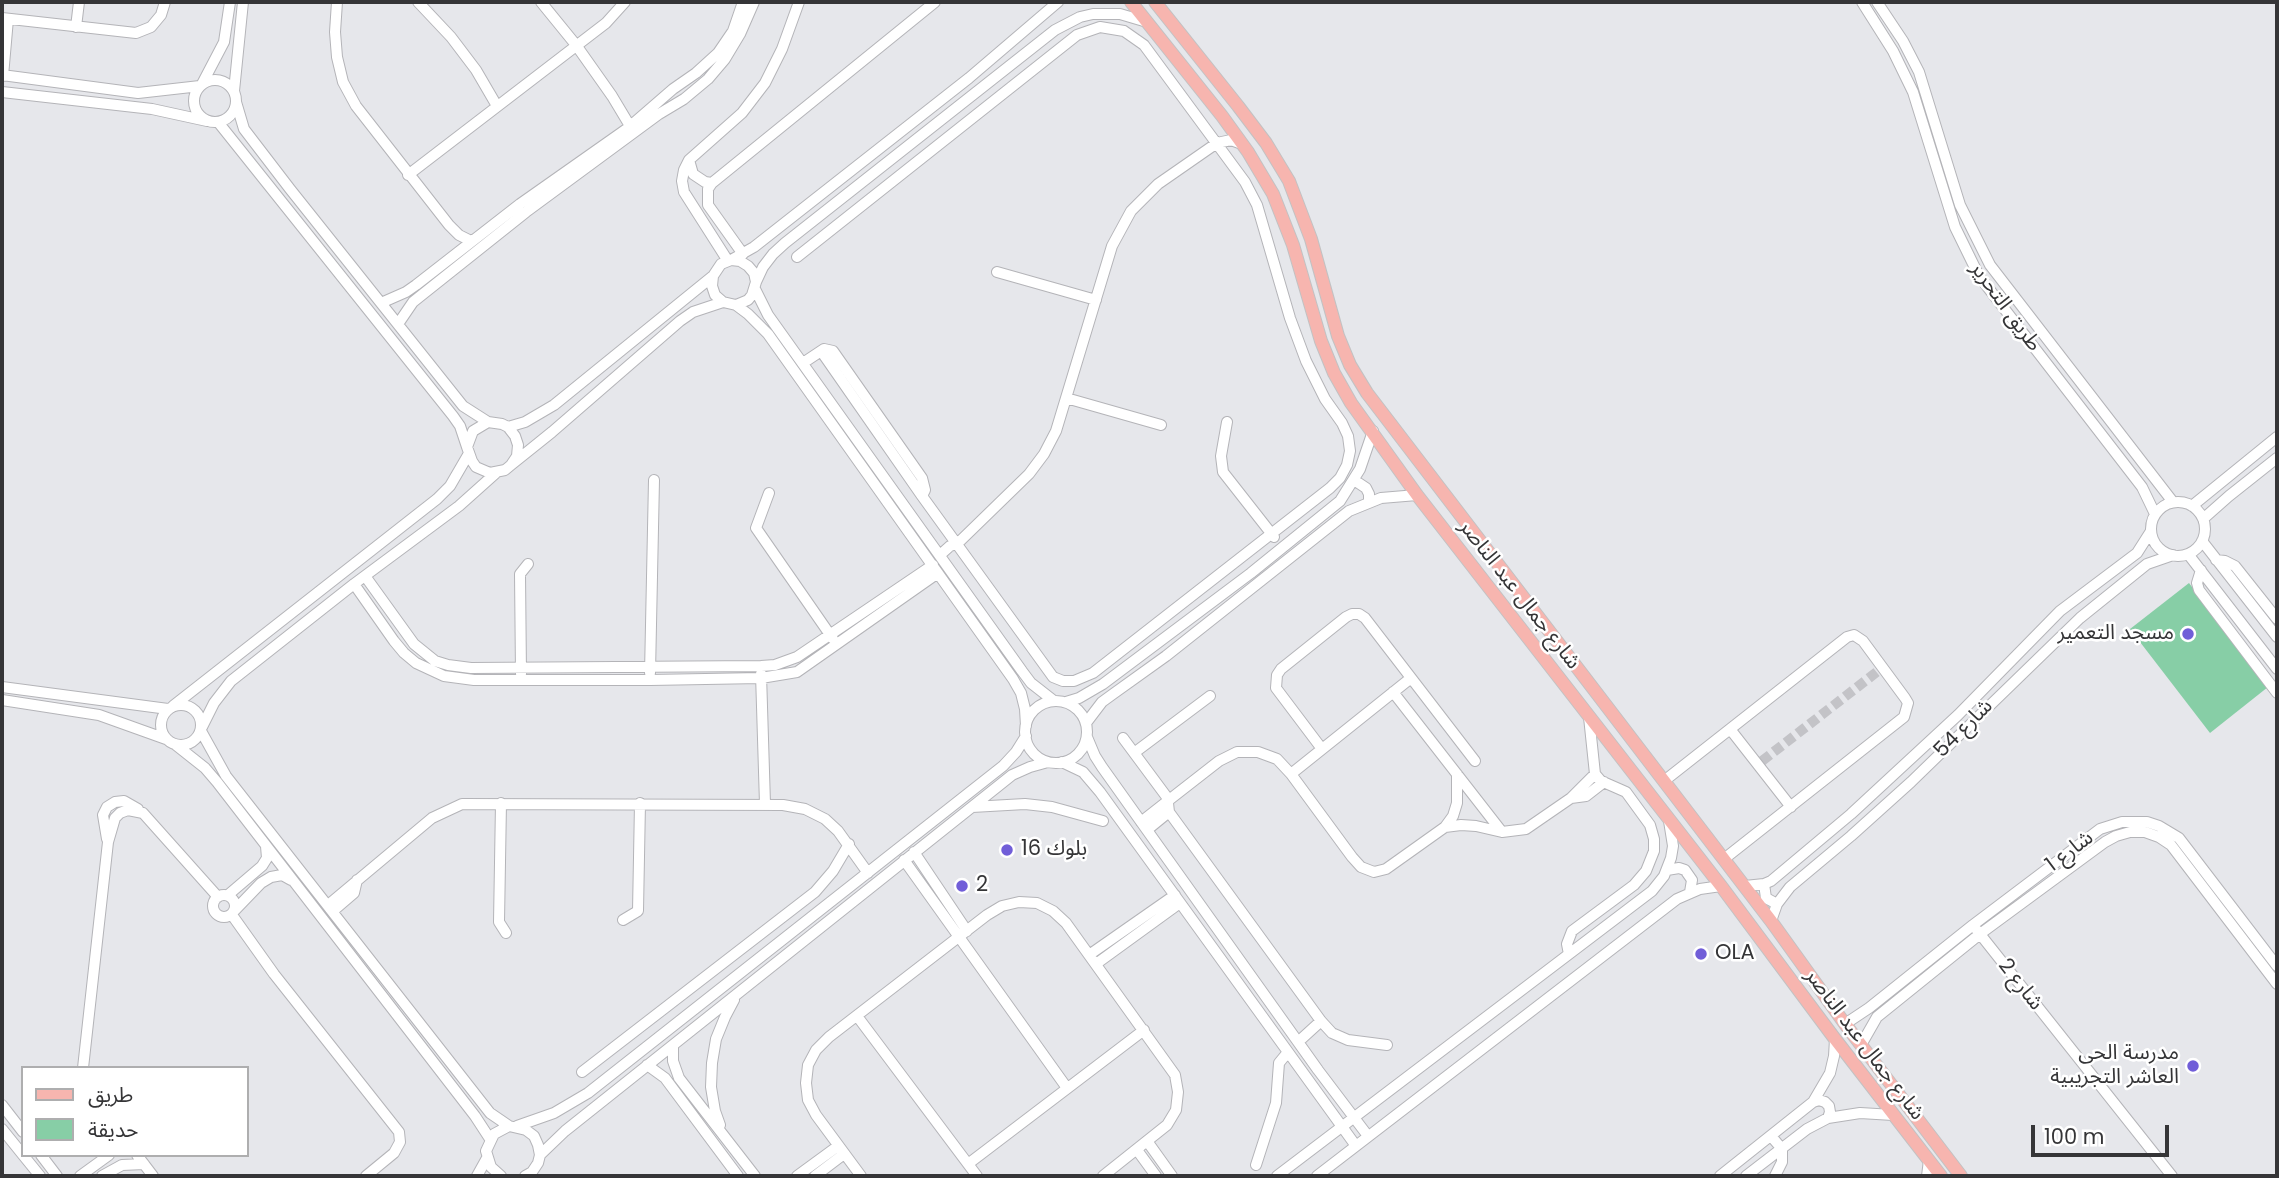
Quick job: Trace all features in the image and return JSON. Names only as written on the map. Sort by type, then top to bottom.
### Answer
[{"type":"main road","name":"شارع جمال عبد الناصر","points":[[1131,2],[1222,116],[1273,194],[1293,245],[1321,341],[1334,373],[1351,403],[1373,430],[1416,495],[1721,886],[1941,1176]]},
{"type":"main road","name":"شارع جمال عبد الناصر","points":[[1155,2],[1266,143],[1289,181],[1311,239],[1338,336],[1350,365],[1367,393],[1724,859],[1961,1176]]},
{"type":"main road","points":[[1505,609],[1516,608],[1523,597]]},
{"type":"main road","points":[[1528,639],[1534,626],[1543,623]]},
{"type":"street","points":[[76,27],[79,2]]},
{"type":"street","points":[[165,2],[162,15],[151,27],[136,33],[5,19],[2,76],[138,93],[201,86],[213,80],[225,82],[235,96],[244,129],[463,406],[488,422],[508,427],[515,436],[517,456],[511,465]]},
{"type":"street","points":[[230,2],[224,42],[195,93],[196,110],[201,117],[213,122],[453,416],[476,467],[483,471],[498,472]]},
{"type":"street","points":[[2,92],[152,109],[213,122],[231,116],[243,2]]},
{"type":"street","points":[[337,2],[335,32],[343,82],[368,125],[408,175],[449,225],[459,235],[471,241]]},
{"type":"street","points":[[418,2],[452,37],[497,106]]},
{"type":"street","points":[[541,2],[612,96],[620,100],[638,122]]},
{"type":"street","points":[[408,175],[606,23],[625,2]]},
{"type":"street","points":[[381,303],[420,289],[526,212],[638,122],[718,53],[733,31],[743,2]]},
{"type":"street","points":[[398,324],[420,289],[453,255],[520,204],[638,122],[659,114],[684,99],[708,79],[730,50],[754,2]]},
{"type":"street","points":[[730,261],[684,192],[684,170],[689,160],[729,127],[760,91],[782,49],[799,2]]},
{"type":"street","points":[[743,254],[708,205],[708,190],[712,183],[935,2]]},
{"type":"street","points":[[1054,701],[1031,683],[768,334],[736,305],[723,302],[715,295],[712,286],[716,269],[743,254],[969,78],[1058,2]]},
{"type":"street","name":"طريق التحرير","points":[[1862,2],[1893,51],[1913,92],[1955,227],[1974,268],[2000,306],[2143,487],[2155,514]]},
{"type":"street","name":"طريق التحرير","points":[[1877,2],[1903,41],[1919,72],[1959,205],[1990,265],[2173,502]]},
{"type":"street","points":[[736,305],[748,300],[763,267],[773,254],[1067,22],[1092,8],[1147,22]]},
{"type":"street","points":[[797,257],[1077,35],[1100,27],[1116,28],[1132,34],[1144,45],[1245,182],[1256,205],[1290,318],[1306,360],[1325,399],[1342,423],[1349,444],[1347,465],[1340,478],[1093,673],[1084,679],[1069,682],[1053,677],[821,351],[803,363]]},
{"type":"street","points":[[1009,66],[1020,80]]},
{"type":"street","points":[[1217,142],[1223,127],[1222,116]]},
{"type":"street","points":[[761,672],[789,661],[956,553],[957,544],[1029,474],[1056,431],[1112,246],[1131,211],[1158,184],[1217,142],[1231,140],[1242,144]]},
{"type":"street","points":[[689,160],[693,174],[712,183]]},
{"type":"street","points":[[830,208],[841,222]]},
{"type":"street","points":[[449,225],[453,255]]},
{"type":"street","points":[[711,235],[723,226]]},
{"type":"street","points":[[730,261],[740,261],[754,273],[756,286],[768,315],[939,564],[1013,679],[1023,701],[1026,731],[1033,752],[1048,762]]},
{"type":"street","points":[[997,272],[1096,300]]},
{"type":"street","points":[[508,427],[525,422],[554,405],[713,276]]},
{"type":"street","points":[[2,701],[99,715],[171,742],[189,744],[194,741],[214,703],[232,681],[354,584],[459,506],[498,472],[511,465],[680,321],[700,309],[723,302]]},
{"type":"street","points":[[1066,398],[1161,425]]},
{"type":"street","points":[[488,422],[473,431],[468,451],[455,479],[437,499],[171,707],[164,714],[161,727],[171,742],[205,768],[475,1116],[490,1139]]},
{"type":"street","points":[[1227,422],[1221,466],[1281,548]]},
{"type":"street","points":[[1066,702],[1103,684],[1340,501],[1354,480],[1373,430]]},
{"type":"street","points":[[2192,506],[2277,438]]},
{"type":"street","points":[[2203,519],[2277,458]]},
{"type":"street","points":[[650,674],[654,480]]},
{"type":"street","points":[[1354,480],[1366,488],[1369,502]]},
{"type":"street","points":[[769,493],[756,528],[836,644]]},
{"type":"street","points":[[1086,723],[1102,702],[1186,640],[1349,511],[1392,496],[1416,495]]},
{"type":"street","points":[[2173,502],[2192,506],[2203,519],[2205,530],[2202,541],[2188,554],[2173,555],[2164,552],[2156,545],[2151,531],[2155,514],[2162,506],[2173,502]]},
{"type":"street","name":"شارع 54","points":[[1745,887],[1764,884],[1815,845],[1888,782],[2060,611],[2137,552],[2151,531]]},
{"type":"street","points":[[2202,541],[2277,638]]},
{"type":"street","points":[[2188,554],[2277,669]]},
{"type":"street","name":"شارع 54","points":[[1771,921],[1777,904],[1790,887],[1852,836],[1911,782],[2080,618],[2147,564],[2173,555]]},
{"type":"street","points":[[2216,560],[2235,566],[2277,619]]},
{"type":"street","points":[[521,680],[520,574],[528,564]]},
{"type":"street","points":[[354,584],[394,641],[416,663],[459,680],[797,672],[939,564]]},
{"type":"street","points":[[2201,570],[2197,583],[2199,590],[2277,693]]},
{"type":"street","points":[[365,576],[405,633],[424,653],[448,666],[650,674]]},
{"type":"street","points":[[1322,749],[1276,688],[1275,681],[1280,669],[1296,656],[1346,617],[1359,614],[1365,618],[1475,761]]},
{"type":"street","points":[[394,641],[405,633]]},
{"type":"street","points":[[1664,781],[1847,637],[1858,636],[1880,669],[1908,703],[1904,717],[1724,859]]},
{"type":"street","points":[[761,672],[765,804]]},
{"type":"street","points":[[1291,774],[1411,678]]},
{"type":"street","points":[[2,687],[126,705],[171,707],[181,704],[197,711],[201,719],[201,729],[226,776],[490,1113],[534,1136],[538,1145],[541,1176]]},
{"type":"street","points":[[1393,692],[1502,832]]},
{"type":"street","points":[[1134,754],[1210,696]]},
{"type":"street","points":[[501,1176],[491,1167],[486,1152],[490,1139],[498,1130],[554,1113],[588,1093],[1003,766],[1016,752],[1030,716],[1036,708],[1054,701],[1066,702],[1079,710],[1086,723],[1087,737],[1095,756],[1368,1136]]},
{"type":"street","points":[[1569,954],[1567,944],[1572,931],[1634,885],[1653,857],[1654,839],[1650,825],[1626,792],[1604,782],[1595,774],[1589,716]]},
{"type":"street","points":[[1426,734],[1443,720]]},
{"type":"street","points":[[1730,729],[1760,763],[1791,807]]},
{"type":"street","points":[[525,1176],[532,1172],[538,1159],[565,1131],[1012,775],[1030,767],[1048,762],[1062,762],[1077,755],[1084,747],[1087,737]]},
{"type":"street","points":[[1123,738],[1321,1021],[1332,1032],[1348,1040],[1387,1045]]},
{"type":"street","points":[[1144,826],[1219,761],[1237,752],[1258,752],[1277,759],[1361,867],[1374,872],[1387,869],[1445,827],[1453,816],[1457,803],[1457,774]]},
{"type":"street","points":[[1062,762],[1083,772],[1089,778],[1356,1146]]},
{"type":"street","points":[[1445,827],[1476,826],[1502,832],[1526,830],[1571,798],[1595,774]]},
{"type":"street","points":[[1571,798],[1586,796],[1604,782]]},
{"type":"street","points":[[501,803],[499,922],[506,933]]},
{"type":"street","points":[[623,920],[638,911],[640,803]]},
{"type":"street","points":[[331,908],[354,893],[357,880],[432,818],[462,804],[765,804],[805,809],[825,819],[838,831],[868,873]]},
{"type":"street","points":[[972,807],[1025,804],[1078,812],[1103,821]]},
{"type":"street","points":[[83,1066],[111,825],[120,813],[128,810],[143,813],[223,896],[235,903],[234,912],[274,974],[399,1132],[400,1142],[394,1153],[366,1176]]},
{"type":"street","points":[[1277,1176],[1652,891],[1667,870],[1673,846],[1669,821]]},
{"type":"street","name":"شارع 1","points":[[1861,1045],[1877,1017],[1976,930],[2100,829],[2123,822],[2147,822],[2170,831],[2188,846],[2277,966]]},
{"type":"street","name":"شارع 1","points":[[1845,1024],[2105,842],[2130,832],[2145,832],[2171,845],[2277,984]]},
{"type":"street","points":[[582,1072],[815,892],[833,871],[849,844]]},
{"type":"street","points":[[266,846],[267,858],[262,866],[213,904],[215,914],[223,918],[234,912],[261,883],[271,877],[282,875],[293,881]]},
{"type":"street","points":[[914,852],[963,934],[1067,1088]]},
{"type":"street","points":[[904,860],[963,934]]},
{"type":"street","points":[[1667,870],[1679,867],[1685,870],[1692,880],[1690,892]]},
{"type":"street","points":[[1764,884],[1766,898],[1777,904]]},
{"type":"street","points":[[1317,1176],[1622,941],[1690,892],[1721,886]]},
{"type":"street","points":[[1092,960],[1177,899]]},
{"type":"street","points":[[861,1176],[808,1100],[808,1065],[816,1050],[963,934],[1002,906],[1019,902],[1037,903],[1053,911],[1066,923],[1175,1075],[1178,1092],[1176,1110],[1167,1125],[1102,1176]]},
{"type":"street","points":[[811,918],[819,929]]},
{"type":"street","name":"شارع 2","points":[[1976,930],[2172,1176]]},
{"type":"street","points":[[723,1134],[711,1087],[712,1063],[716,1039],[736,995]]},
{"type":"street","points":[[857,1016],[977,1176]]},
{"type":"street","points":[[1298,1042],[1321,1021]]},
{"type":"street","points":[[968,1164],[1144,1030]]},
{"type":"street","points":[[1720,1176],[1813,1102],[1830,1073],[1835,1039]]},
{"type":"street","points":[[673,1045],[673,1061],[679,1078],[755,1176]]},
{"type":"street","points":[[1256,1164],[1276,1103],[1279,1063],[1288,1052]]},
{"type":"street","points":[[647,1065],[665,1078],[738,1176]]},
{"type":"street","points":[[1306,1078],[1318,1070]]},
{"type":"street","points":[[1813,1102],[1825,1102],[1830,1112],[1828,1118]]},
{"type":"street","points":[[2,1105],[21,1129]]},
{"type":"street","points":[[1746,1176],[1807,1129],[1828,1118],[1860,1112],[1893,1115]]},
{"type":"street","points":[[2,1129],[21,1153]]},
{"type":"street","points":[[1771,1136],[1782,1149],[1782,1162],[1775,1176]]},
{"type":"street","points":[[1147,1141],[1172,1176]]},
{"type":"street","points":[[797,1176],[841,1150]]},
{"type":"street","points":[[815,1176],[841,1150]]},
{"type":"street","points":[[1137,1150],[1156,1176]]},
{"type":"street","points":[[25,1157],[40,1176]]},
{"type":"street","points":[[43,1157],[57,1176]]},
{"type":"street","points":[[80,1176],[105,1157]]},
{"type":"street","points":[[477,1176],[487,1158]]},
{"type":"street","points":[[102,1176],[122,1165],[140,1160],[153,1176]]},
{"type":"street","points":[[1927,1176],[1929,1160]]},
{"type":"green space","points":[[2189,583],[2268,687],[2210,733],[2130,629]]},
{"type":"tunnel","points":[[1762,761],[1878,671]]},
{"type":"place","name":"مسجد التعمير","points":[[2188,634]]},
{"type":"place","name":"بلوك 16","points":[[1007,850]]},
{"type":"place","name":"2","points":[[962,886]]},
{"type":"place","name":"OLA","points":[[1701,954]]},
{"type":"place","name":"مدرسة الحى العاشر التجريبية","points":[[2193,1066]]}]
